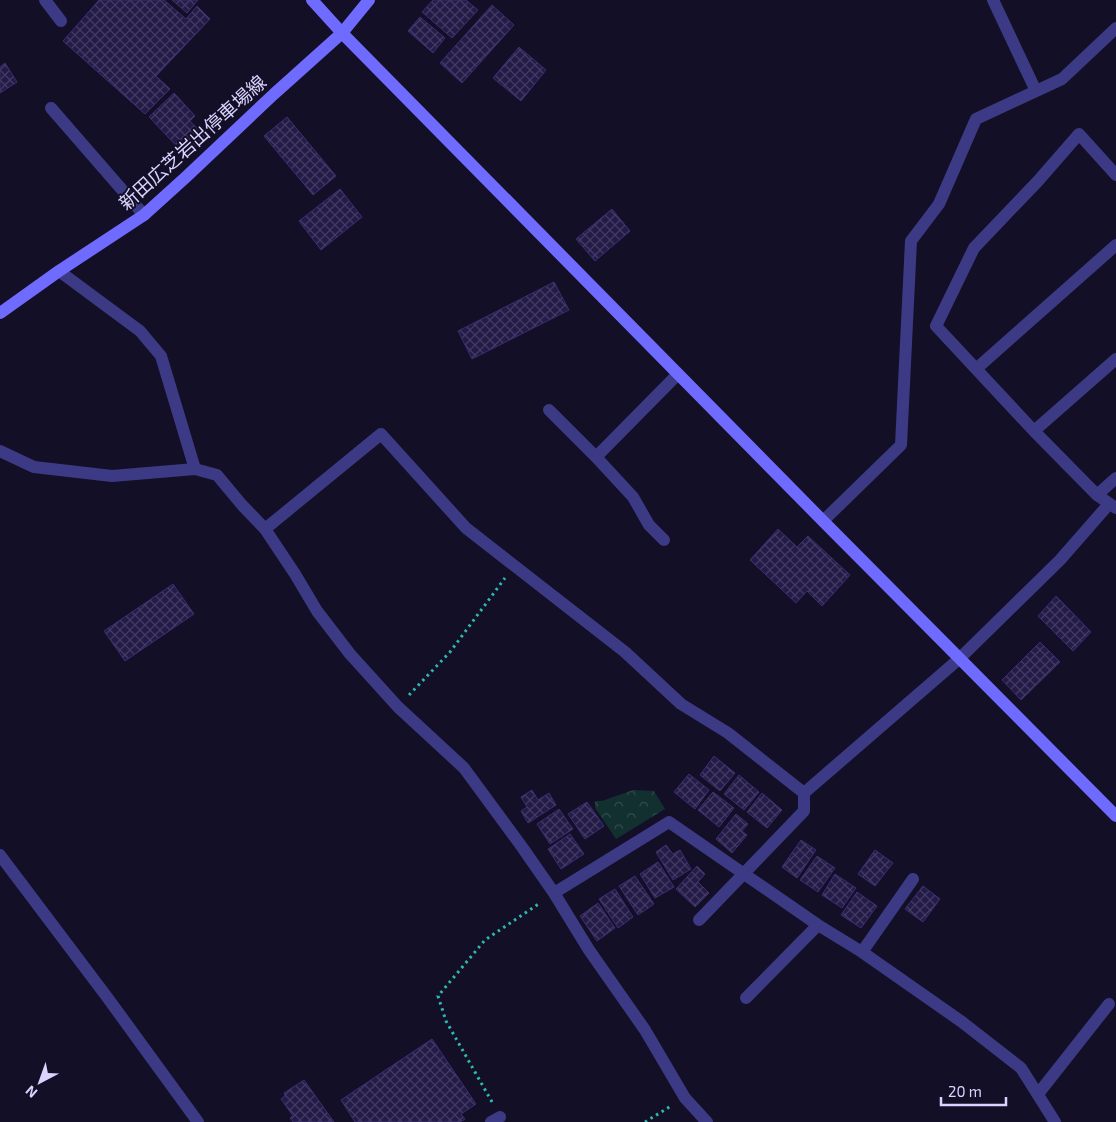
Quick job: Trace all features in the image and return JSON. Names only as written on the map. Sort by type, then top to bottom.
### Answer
[{"type":"street","points":[[45,0],[61,21]]},
{"type":"street","points":[[312,0],[342,33],[823,522],[1116,816]]},
{"type":"street","name":"新田広芝岩出停車場線","points":[[0,313],[59,271],[144,215],[342,33],[370,0]]},
{"type":"street","points":[[993,0],[1036,91]]},
{"type":"street","points":[[823,522],[900,445],[911,241],[939,204],[976,119],[1062,79],[1116,28]]},
{"type":"street","points":[[51,108],[144,215]]},
{"type":"street","points":[[699,920],[804,811],[804,793],[959,658],[1060,560],[1112,506],[1097,495],[1034,431],[936,326],[974,248],[1038,181],[1079,134],[1116,175]]},
{"type":"street","points":[[976,369],[1116,245]]},
{"type":"street","points":[[59,271],[140,330],[161,356],[195,468]]},
{"type":"street","points":[[1034,431],[1116,358]]},
{"type":"street","points":[[596,457],[678,374]]},
{"type":"street","points":[[549,410],[633,497],[649,525],[664,540]]},
{"type":"street","points":[[265,529],[381,434],[466,528],[625,652],[681,704],[728,733],[804,793]]},
{"type":"street","points":[[0,452],[34,467],[112,476],[195,468],[218,476],[265,529],[295,574],[316,611],[350,654],[398,707],[464,768],[554,893],[589,950],[645,1030],[685,1098],[707,1122]]},
{"type":"street","points":[[1097,495],[1116,478]]},
{"type":"street","points":[[554,893],[669,822],[818,925],[862,952],[962,1022],[1022,1068],[1055,1122]]},
{"type":"street","points":[[0,855],[198,1122]]},
{"type":"street","points":[[862,952],[913,878]]},
{"type":"street","points":[[746,998],[818,925]]},
{"type":"street","points":[[1038,1094],[1109,1004]]},
{"type":"path","points":[[398,707],[450,652],[514,566]]},
{"type":"path","points":[[495,1119],[446,1021],[438,996],[485,940],[554,893]]},
{"type":"path","points":[[645,1122],[685,1098]]},
{"type":"green space","points":[[633,790],[654,791],[665,809],[616,839],[595,808],[595,801],[602,801]]},
{"type":"building","points":[[99,0],[164,0],[186,19],[197,6],[210,19],[156,76],[170,89],[145,114],[63,41]]},
{"type":"building","points":[[172,0],[198,0],[187,13]]},
{"type":"building","points":[[433,0],[466,0],[478,10],[452,38],[422,12]]},
{"type":"building","points":[[492,5],[514,25],[462,83],[440,63]]},
{"type":"building","points":[[420,17],[445,38],[433,53],[408,31]]},
{"type":"building","points":[[519,47],[546,70],[521,101],[493,78]]},
{"type":"building","points":[[5,63],[17,82],[0,93],[0,67]]},
{"type":"building","points":[[174,93],[195,116],[190,121],[206,138],[186,156],[149,117]]},
{"type":"building","points":[[287,117],[336,176],[313,195],[264,136]]},
{"type":"building","points":[[340,189],[362,217],[321,250],[299,221]]},
{"type":"building","points":[[612,209],[630,231],[595,261],[576,239]]},
{"type":"building","points":[[554,282],[569,310],[472,359],[458,331]]},
{"type":"building","points":[[778,529],[797,547],[808,536],[850,575],[822,606],[807,591],[796,603],[750,560]]},
{"type":"building","points":[[173,584],[194,614],[125,661],[104,631]]},
{"type":"building","points":[[1056,596],[1091,632],[1073,651],[1038,616]]},
{"type":"building","points":[[1040,642],[1060,662],[1021,700],[1002,680]]},
{"type":"building","points":[[714,756],[735,773],[720,791],[700,775]]},
{"type":"building","points":[[689,774],[709,790],[695,809],[674,792]]},
{"type":"building","points":[[739,775],[759,792],[744,810],[724,794]]},
{"type":"building","points":[[532,790],[538,800],[549,793],[556,805],[528,823],[521,811],[527,807],[521,797]]},
{"type":"building","points":[[713,792],[734,808],[719,827],[698,810]]},
{"type":"building","points":[[762,793],[782,810],[767,828],[747,812]]},
{"type":"building","points":[[587,802],[604,826],[585,839],[568,814]]},
{"type":"building","points":[[559,809],[573,829],[550,844],[537,824]]},
{"type":"building","points":[[736,814],[748,824],[742,831],[747,835],[732,853],[716,839]]},
{"type":"building","points":[[570,834],[584,854],[561,869],[548,849]]},
{"type":"building","points":[[801,840],[816,850],[797,878],[782,867]]},
{"type":"building","points":[[666,845],[673,854],[680,850],[691,869],[673,880],[656,852]]},
{"type":"building","points":[[875,850],[893,863],[875,886],[858,874]]},
{"type":"building","points":[[817,856],[835,868],[818,892],[800,880]]},
{"type":"building","points":[[658,862],[674,887],[655,898],[640,874]]},
{"type":"building","points":[[697,866],[705,874],[698,882],[709,893],[695,907],[676,889]]},
{"type":"building","points":[[835,874],[856,888],[842,908],[822,895]]},
{"type":"building","points":[[635,876],[654,904],[638,915],[619,886]]},
{"type":"building","points":[[923,886],[940,899],[923,922],[905,909]]},
{"type":"building","points":[[615,889],[633,917],[618,928],[599,899]]},
{"type":"building","points":[[857,892],[877,906],[861,928],[841,915]]},
{"type":"building","points":[[598,903],[615,928],[597,941],[580,916]]},
{"type":"building","points":[[432,1039],[476,1104],[461,1114],[465,1119],[460,1122],[355,1122],[341,1100]]},
{"type":"building","points":[[304,1080],[334,1122],[293,1122],[290,1118],[293,1116],[281,1099],[285,1096],[284,1093]]}]
